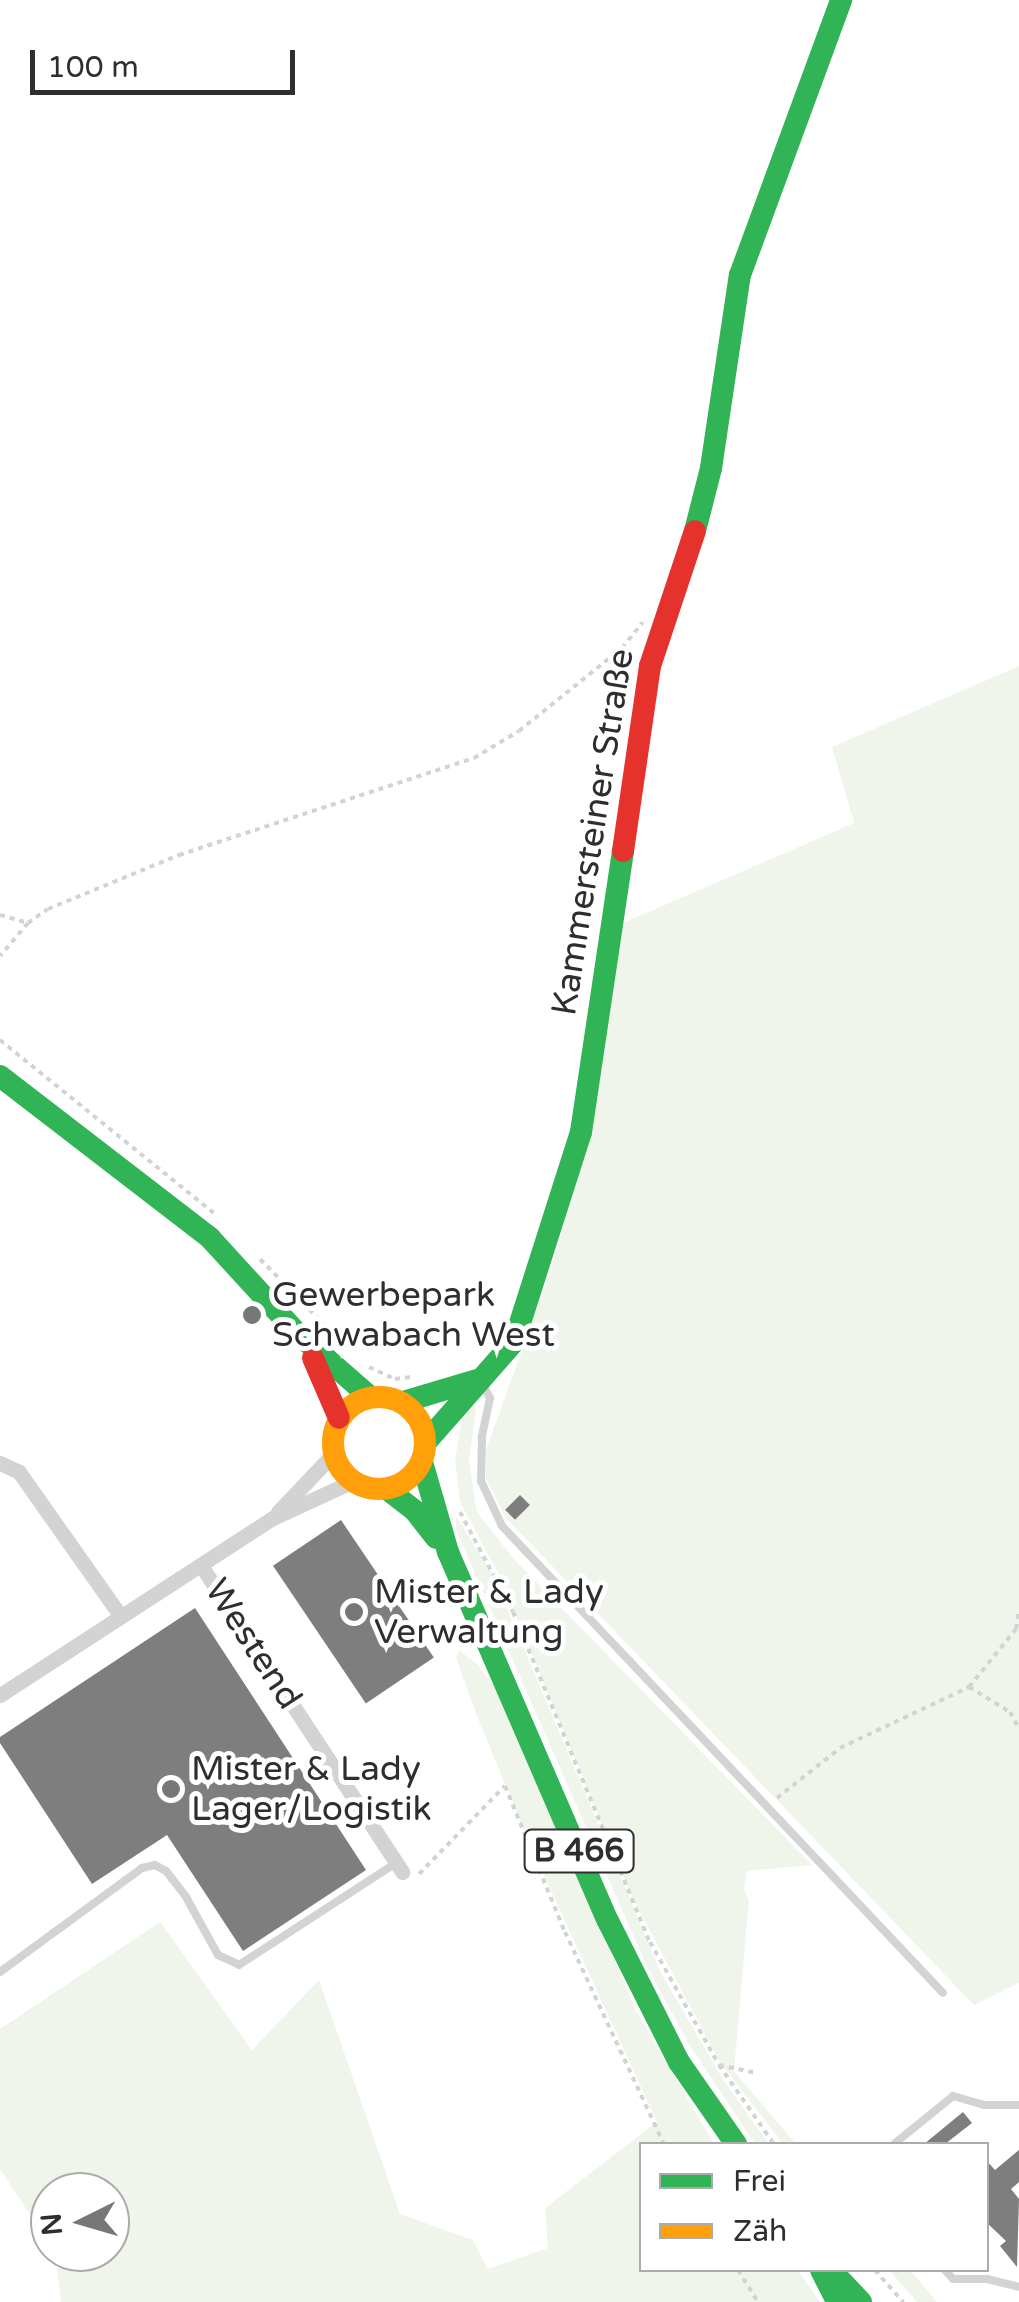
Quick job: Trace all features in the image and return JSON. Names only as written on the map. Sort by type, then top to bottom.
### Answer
[{"type":"main road","name":"Kammersteiner Straße","points":[[424,1452],[514,1342],[581,1132],[630,777],[650,666],[712,468],[740,275],[841,0]]},
{"type":"main road","points":[[0,1076],[210,1238],[297,1333],[370,1397],[402,1402],[480,1379]]},
{"type":"main road","points":[[297,1333],[323,1374],[339,1418],[334,1454],[352,1481],[387,1489],[414,1475],[424,1452],[420,1419],[402,1402]]},
{"type":"main road","points":[[339,1418],[370,1397]]},
{"type":"main road","name":"B 466","points":[[424,1452],[448,1552],[647,2003],[680,2062],[735,2142]]},
{"type":"main road","name":"B 466","points":[[387,1489],[415,1511],[448,1552]]},
{"type":"main road","points":[[822,2272],[837,2302]]},
{"type":"main road","points":[[833,2272],[861,2302]]},
{"type":"street","points":[[273,1518],[334,1454]]},
{"type":"street","points":[[0,1463],[19,1472],[120,1615]]},
{"type":"street","points":[[0,1695],[273,1518],[352,1481]]},
{"type":"street","name":"Westend","points":[[202,1566],[399,1868]]},
{"type":"lane","points":[[480,1379],[490,1398],[482,1437],[481,1481],[502,1526],[943,1993]]},
{"type":"lane","points":[[0,1972],[142,1868],[155,1865],[166,1871],[186,1897],[218,1955],[239,1964],[399,1868]]},
{"type":"lane","points":[[896,2142],[953,2096],[985,2105],[1019,2105]]},
{"type":"lane","points":[[947,2272],[953,2279],[987,2279],[1019,2287]]},
{"type":"path","points":[[0,956],[28,924],[48,909],[180,854],[474,758],[519,731],[622,648],[654,610],[668,610]]},
{"type":"path","points":[[0,915],[28,924]]},
{"type":"path","points":[[766,1807],[840,1748],[969,1687],[1016,1629],[1019,1611]]},
{"type":"path","points":[[969,1687],[1010,1712],[1019,1728]]},
{"type":"path","points":[[399,1868],[409,1884],[505,1786],[564,1932],[663,2142]]},
{"type":"path","points":[[719,2065],[753,2072]]},
{"type":"path","points":[[736,2089],[773,2142]]},
{"type":"path","points":[[739,2272],[758,2302]]},
{"type":"path","points":[[877,2272],[902,2302]]},
{"type":"shaded area","points":[[1019,666],[1019,1983],[974,2005],[505,1517],[486,1478],[486,1450],[553,1264],[574,1186],[623,923],[854,823],[832,747]]},
{"type":"shaded area","points":[[472,1404],[476,1410],[469,1461],[477,1512],[513,1558],[812,1865],[747,1871],[744,1889],[749,1900],[734,2071],[794,2142],[781,2142],[719,2061],[631,1895],[500,1577],[460,1502],[455,1461],[463,1411]]},
{"type":"shaded area","points":[[456,1516],[492,1573],[662,1975],[724,2081],[768,2142],[754,2142],[749,2135],[689,2044],[648,1969],[456,1530]]},
{"type":"shaded area","points":[[459,1650],[477,1664],[499,1693],[636,2010],[713,2142],[639,2142],[639,2272],[799,2272],[820,2302],[61,2302],[57,2272],[130,2272],[130,2172],[30,2172],[30,2215],[0,2169],[0,2029],[160,1922],[252,2050],[319,1980],[400,2214],[473,2240],[488,2269],[548,2248],[545,2208],[657,2122],[530,1845],[456,1658]]},
{"type":"shaded area","points":[[891,2272],[912,2272],[937,2302],[917,2302]]},
{"type":"building","points":[[520,1495],[530,1505],[515,1520],[505,1510]]},
{"type":"building","name":"Mister & Lady Verwaltung","points":[[341,1520],[434,1658],[366,1703],[273,1566]]},
{"type":"building","name":"Mister & Lady Lager/Logistik","points":[[195,1608],[366,1870],[243,1951],[167,1835],[92,1884],[0,1743],[0,1737]]},
{"type":"building","points":[[963,2112],[972,2123],[948,2142],[926,2142]]},
{"type":"building","points":[[1019,2150],[1019,2182],[1011,2189],[1019,2199],[1017,2267],[1000,2246],[1006,2241],[989,2225],[989,2163],[995,2170]]},
{"type":"traffic: fast","points":[[695,531],[711,468],[740,275],[841,0]]},
{"type":"traffic: fast","points":[[426,1442],[514,1342],[581,1132],[623,851]]},
{"type":"traffic: fast","points":[[0,1076],[210,1238],[297,1333],[370,1397]]},
{"type":"traffic: fast","points":[[403,1402],[477,1380]]},
{"type":"traffic: fast","points":[[422,1462],[448,1552],[608,1921],[679,2062],[735,2142]]},
{"type":"traffic: fast","points":[[387,1489],[415,1511],[436,1538]]},
{"type":"traffic: fast","points":[[822,2272],[837,2302]]},
{"type":"traffic: fast","points":[[833,2272],[861,2302]]},
{"type":"traffic: slow","points":[[370,1397],[388,1397],[405,1404],[418,1417],[425,1443],[418,1469],[405,1482],[388,1489],[370,1489],[353,1482],[340,1469],[333,1452],[333,1434],[340,1417],[353,1404],[370,1397]]},
{"type":"traffic: jam","points":[[623,851],[650,666],[695,531]]},
{"type":"traffic: jam","points":[[313,1358],[339,1418]]},
{"type":"place","name":"Gewerbepark Schwabach West","points":[[252,1315]]},
{"type":"place","name":"Mister & Lady Verwaltung","points":[[354,1612]]},
{"type":"place","name":"Mister & Lady Lager/Logistik","points":[[171,1789]]}]
